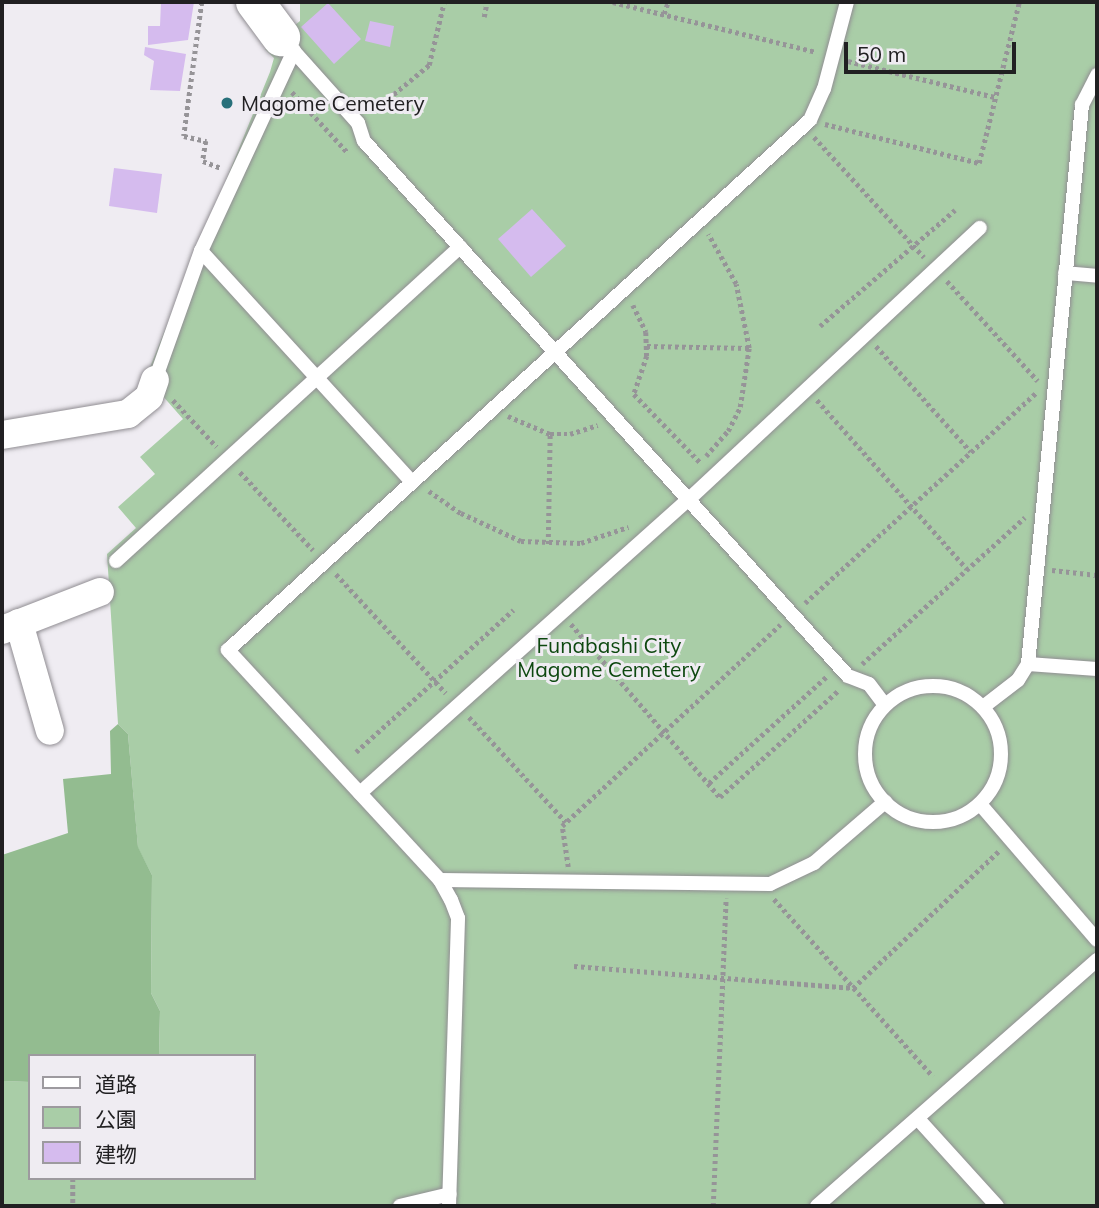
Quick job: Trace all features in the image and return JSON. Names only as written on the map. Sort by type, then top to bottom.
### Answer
[{"type":"street","points":[[255,2],[287,44]]},
{"type":"street","points":[[2,435],[128,414],[149,397],[155,380]]},
{"type":"street","points":[[50,731],[10,626],[100,592]]},
{"type":"lane","points":[[400,1206],[449,1200],[458,918],[440,880],[228,650],[810,120],[833,57],[847,2]]},
{"type":"lane","points":[[155,380],[201,251],[287,44],[358,122],[364,141],[688,500],[846,673],[869,684],[885,705]]},
{"type":"lane","points":[[983,707],[1018,680],[1028,664],[1082,105],[1097,75]]},
{"type":"lane","points":[[360,793],[688,500],[980,228]]},
{"type":"lane","points":[[116,561],[460,247]]},
{"type":"lane","points":[[201,251],[414,480]]},
{"type":"lane","points":[[1065,273],[1097,276]]},
{"type":"lane","points":[[1028,664],[1097,669]]},
{"type":"lane","points":[[934,685],[961,691],[983,707],[998,730],[1002,757],[995,783],[980,804],[952,819],[922,821],[885,802],[873,784],[866,742],[885,705],[908,690],[934,685]]},
{"type":"lane","points":[[440,880],[726,887],[785,881],[814,863],[885,802]]},
{"type":"lane","points":[[980,804],[1097,940]]},
{"type":"lane","points":[[817,1206],[1097,960]]},
{"type":"lane","points":[[919,1119],[998,1206]]},
{"type":"path","points":[[202,2],[184,135],[206,141],[202,161],[221,168],[216,181]]},
{"type":"path","points":[[358,122],[429,65],[444,2]]},
{"type":"path","points":[[484,17],[487,2]]},
{"type":"path","points":[[613,2],[995,97]]},
{"type":"path","points":[[664,15],[668,2]]},
{"type":"path","points":[[810,120],[979,163],[1018,2]]},
{"type":"path","points":[[287,87],[356,162]]},
{"type":"path","points":[[820,326],[955,210]]},
{"type":"path","points":[[677,486],[728,431],[740,407],[749,348],[736,284],[699,222]]},
{"type":"path","points":[[622,290],[639,313],[647,346],[642,376],[634,394],[700,462]]},
{"type":"path","points":[[866,335],[971,452]]},
{"type":"path","points":[[647,346],[749,348]]},
{"type":"path","points":[[155,380],[566,822]]},
{"type":"path","points":[[807,389],[967,569]]},
{"type":"path","points":[[492,407],[550,434],[570,434],[598,425]]},
{"type":"path","points":[[589,415],[607,434]]},
{"type":"path","points":[[548,544],[550,434]]},
{"type":"path","points":[[414,480],[433,496],[521,541],[548,544],[606,538],[635,523]]},
{"type":"path","points":[[709,783],[846,673],[1044,500]]},
{"type":"path","points":[[1037,569],[1097,575]]},
{"type":"path","points":[[356,752],[513,610]]},
{"type":"path","points":[[561,613],[720,797],[846,673]]},
{"type":"path","points":[[574,966],[853,988],[1011,840]]},
{"type":"path","points":[[762,885],[933,1076]]},
{"type":"path","points":[[713,1206],[726,887]]},
{"type":"path","points":[[73,1180],[73,1206]]},
{"type":"green space","name":"Funabashi City Magome Cemetery","points":[[300,2],[1097,2],[1097,1206],[2,1206],[4,1081],[28,1082],[28,1180],[256,1180],[256,1054],[159,1054],[160,1011],[151,993],[152,875],[138,848],[128,734],[118,724],[107,554],[136,528],[118,507],[155,474],[140,457],[183,419],[146,377],[270,72],[274,58],[265,49],[300,21]]},
{"type":"green space","points":[[118,724],[128,734],[138,847],[152,875],[151,993],[160,1011],[159,1054],[28,1054],[28,1082],[2,1081],[2,855],[68,833],[63,779],[111,774],[110,731]]},
{"type":"building","points":[[161,2],[194,2],[188,40],[148,45],[148,26],[160,26]]},
{"type":"building","points":[[328,3],[361,39],[334,64],[301,27]]},
{"type":"building","points":[[370,21],[394,26],[390,47],[365,41]]},
{"type":"building","points":[[145,47],[186,54],[180,91],[150,90],[154,61],[144,55]]},
{"type":"building","points":[[114,168],[162,174],[157,213],[109,206]]},
{"type":"building","points":[[532,209],[566,246],[531,277],[498,239]]},
{"type":"place","name":"Magome Cemetery","points":[[227,103]]}]
